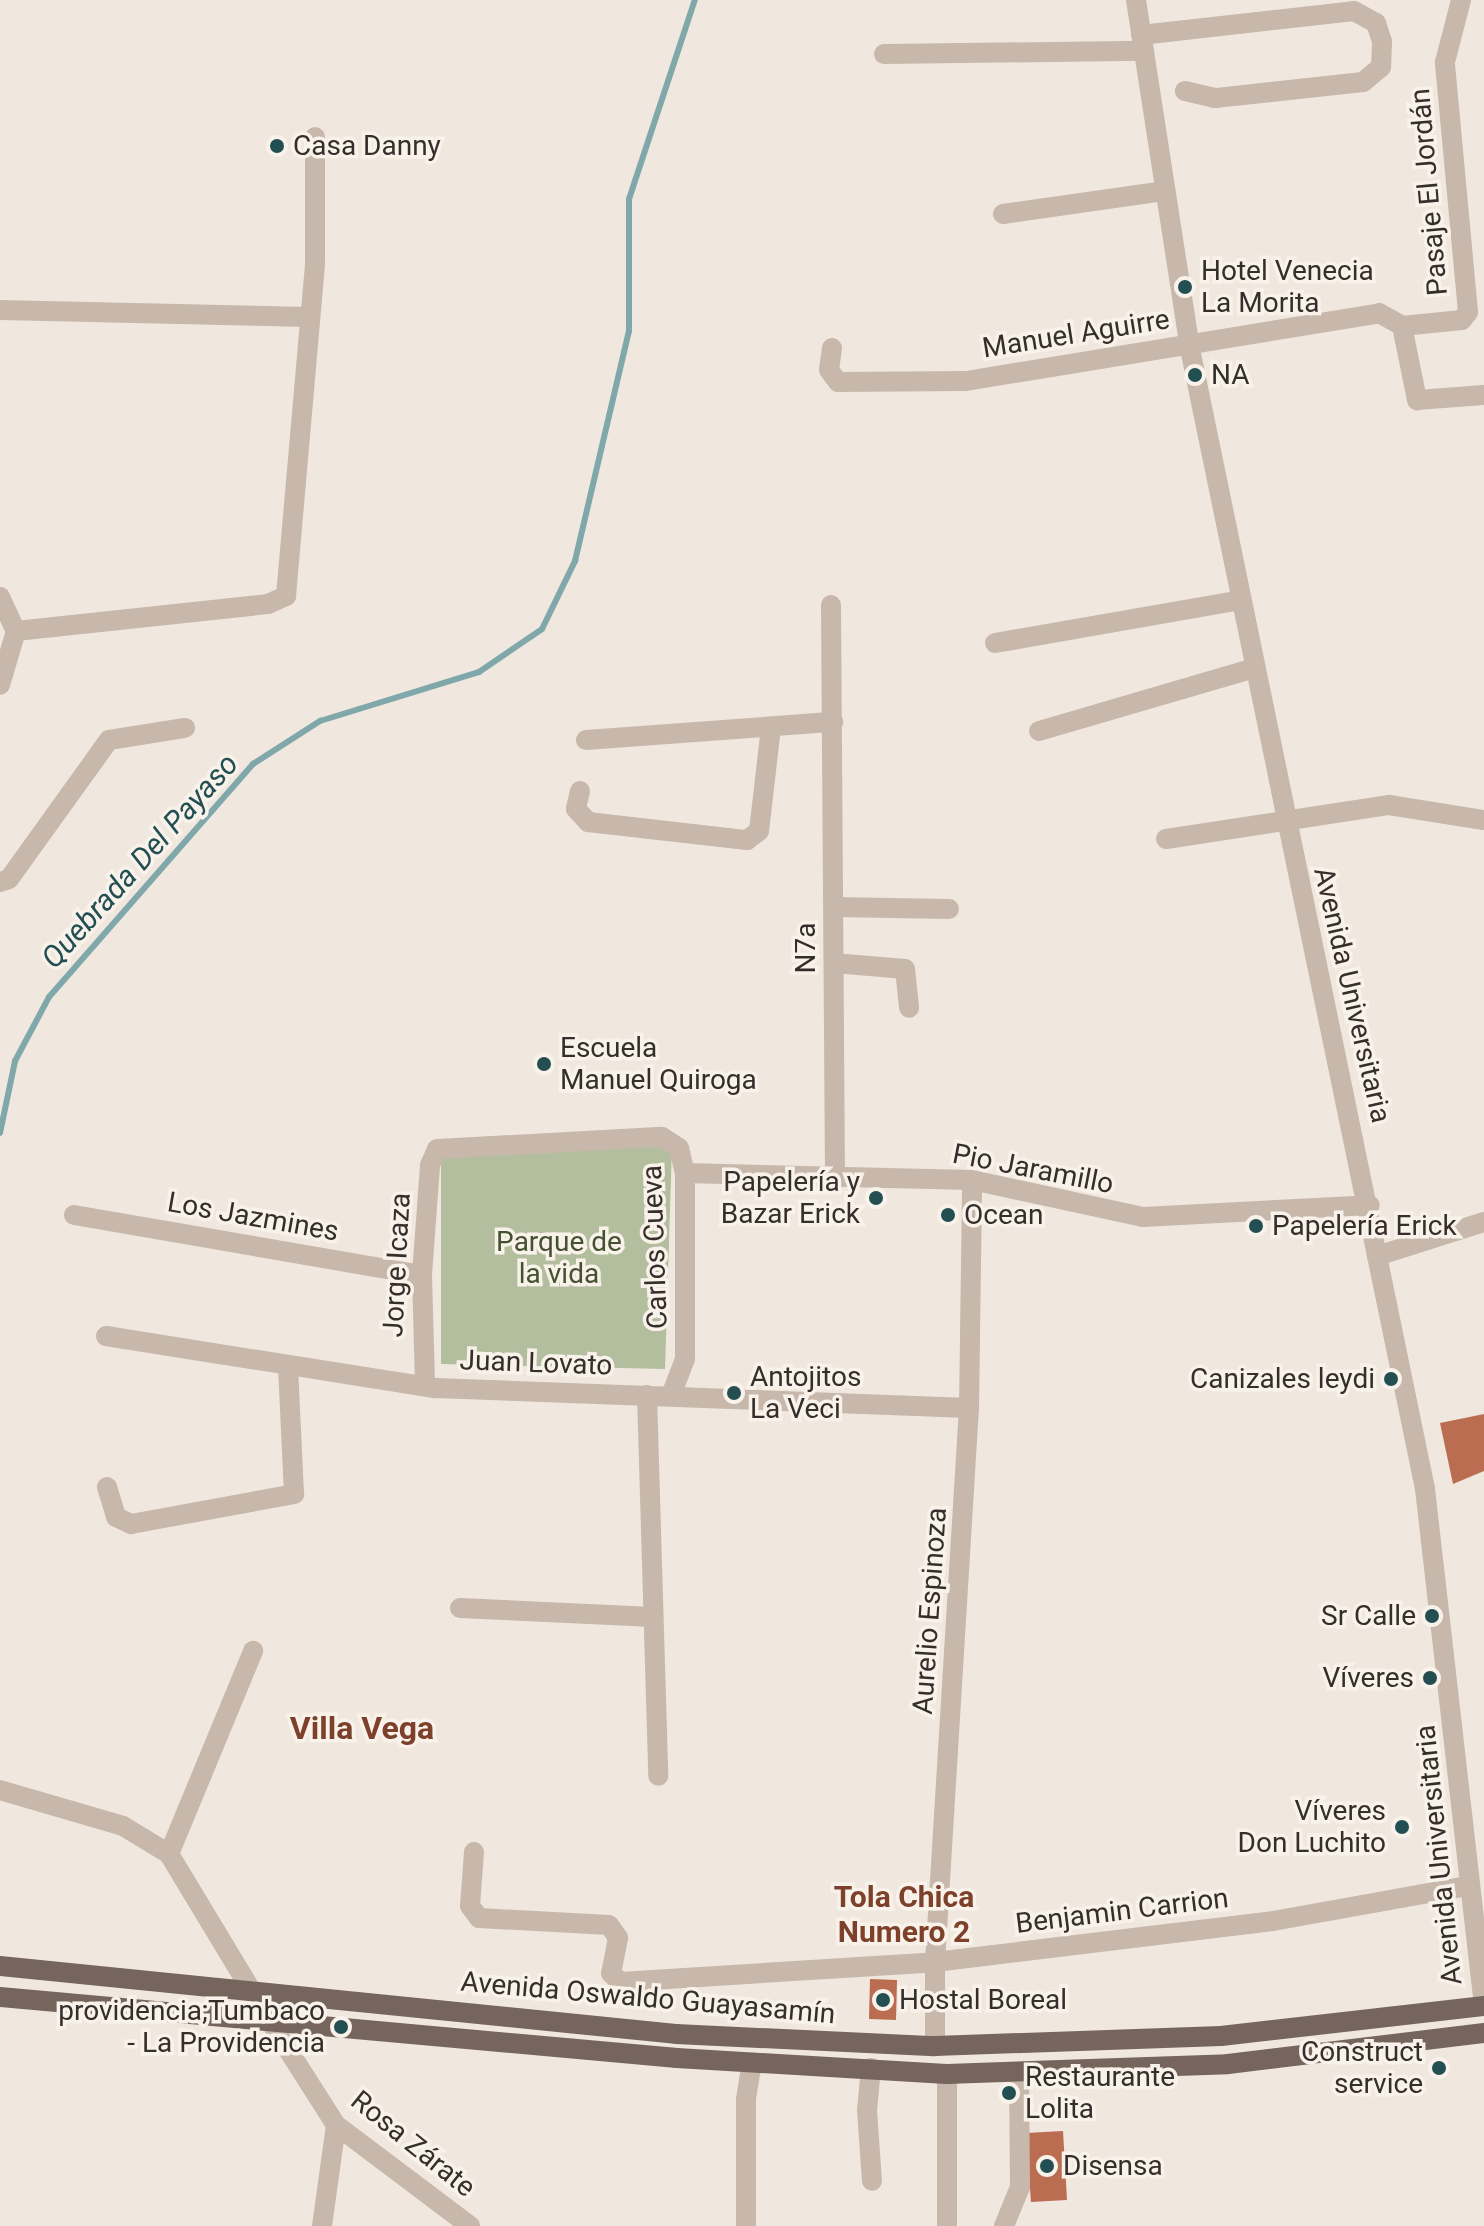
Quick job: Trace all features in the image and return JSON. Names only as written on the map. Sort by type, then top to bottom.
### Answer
[{"type":"main road","name":"Avenida Oswaldo Guayasamín","points":[[0,1966],[676,2034],[935,2046],[1221,2036],[1484,2006]]},
{"type":"main road","name":"Avenida Oswaldo Guayasamín","points":[[0,1997],[271,2023],[752,2062],[947,2074],[1228,2064],[1484,2033]]},
{"type":"street","name":"Avenida Universitaria","points":[[1136,0],[1189,344],[1284,821],[1370,1205],[1377,1256],[1425,1489],[1475,1824],[1467,1886],[1484,2006]]},
{"type":"street","name":"Pasaje El Jordán","points":[[1402,326],[1462,320],[1468,312],[1445,62],[1461,0]]},
{"type":"street","points":[[884,54],[1142,43],[1354,11],[1376,23],[1382,42],[1381,67],[1363,82],[1215,98],[1185,91]]},
{"type":"street","points":[[16,631],[268,604],[286,596],[315,262],[315,137]]},
{"type":"street","points":[[1003,214],[1165,191]]},
{"type":"street","points":[[0,310],[308,317]]},
{"type":"street","name":"Manuel Aguirre","points":[[832,348],[829,370],[838,382],[942,382],[1379,313],[1402,326]]},
{"type":"street","points":[[1402,326],[1417,400],[1484,395]]},
{"type":"street","points":[[0,597],[16,631],[0,685]]},
{"type":"street","points":[[995,643],[1241,600]]},
{"type":"street","name":"N7a","points":[[831,605],[835,1173]]},
{"type":"street","points":[[1039,731],[1255,668]]},
{"type":"street","points":[[586,740],[833,722]]},
{"type":"street","points":[[580,791],[576,809],[588,822],[747,840],[759,831],[771,727]]},
{"type":"street","points":[[0,882],[16,870],[109,740],[185,728]]},
{"type":"street","points":[[1166,839],[1400,805],[1461,820],[1484,820]]},
{"type":"street","points":[[834,907],[949,909]]},
{"type":"street","points":[[834,963],[905,969],[909,1008]]},
{"type":"street","name":"Carlos Cueva","points":[[437,1149],[662,1137],[679,1148],[685,1173],[685,1359],[671,1395]]},
{"type":"street","name":"Jorge Icaza","points":[[425,1383],[422,1275],[430,1165],[437,1149]]},
{"type":"street","name":"Pio Jaramillo","points":[[685,1173],[835,1173],[972,1180],[1143,1217],[1370,1205]]},
{"type":"street","name":"Aurelio Espinoza","points":[[935,2046],[935,1962],[969,1408],[972,1180]]},
{"type":"street","name":"Los Jazmines","points":[[74,1215],[422,1275]]},
{"type":"street","points":[[1377,1256],[1484,1222]]},
{"type":"street","name":"Juan Lovato","points":[[106,1336],[425,1383],[969,1408]]},
{"type":"street","points":[[107,1487],[116,1517],[131,1524],[294,1494],[288,1365]]},
{"type":"street","points":[[647,1395],[658,1776]]},
{"type":"street","points":[[460,1608],[653,1617]]},
{"type":"street","points":[[169,1854],[253,1651]]},
{"type":"street","points":[[0,1790],[123,1826],[169,1854],[251,1990]]},
{"type":"street","name":"Benjamin Carrion","points":[[474,1852],[470,1906],[479,1918],[609,1925],[618,1938],[611,1973],[620,1982],[935,1962],[1273,1921],[1467,1886]]},
{"type":"street","name":"Rosa Zárate","points":[[271,2023],[336,2125],[470,2226]]},
{"type":"street","points":[[746,2226],[746,2099],[752,2062]]},
{"type":"street","points":[[871,2068],[867,2110],[872,2181]]},
{"type":"street","points":[[1004,2226],[1020,2187],[1019,2072]]},
{"type":"street","points":[[947,2074],[947,2224]]},
{"type":"street","points":[[322,2226],[336,2125]]},
{"type":"green space","name":"Parque de la vida","points":[[672,1146],[665,1369],[441,1364],[441,1154]]},
{"type":"building","points":[[1484,1414],[1484,1471],[1453,1484],[1440,1423]]},
{"type":"building","name":"Hostal Boreal","points":[[870,1979],[897,1980],[896,2020],[869,2019]]},
{"type":"building","name":"Disensa","points":[[1063,2131],[1067,2200],[1031,2202],[1026,2133]]},
{"type":"waterway","name":"Quebrada Del Payaso","points":[[0,1133],[15,1061],[49,997],[253,764],[320,721],[479,672],[542,629],[575,561],[629,331],[629,199],[695,0]]},
{"type":"place","name":"Casa Danny","points":[[277,146]]},
{"type":"place","name":"Hotel Venecia La Morita","points":[[1185,287]]},
{"type":"place","name":"NA","points":[[1195,375]]},
{"type":"place","name":"Escuela Manuel Quiroga","points":[[544,1064]]},
{"type":"place","name":"Papelería y Bazar Erick","points":[[876,1198]]},
{"type":"place","name":"Ocean","points":[[948,1215]]},
{"type":"place","name":"Papelería Erick","points":[[1256,1226]]},
{"type":"place","name":"Canizales leydi","points":[[1391,1379]]},
{"type":"place","name":"Antojitos La Veci","points":[[734,1393]]},
{"type":"place","name":"Sr Calle","points":[[1432,1616]]},
{"type":"place","name":"Víveres","points":[[1430,1678]]},
{"type":"place","name":"Víveres Don Luchito","points":[[1402,1827]]},
{"type":"place","name":"Hostal Boreal","points":[[883,2000]]},
{"type":"place","name":"providencia;Tumbaco - La Providencia","points":[[341,2027]]},
{"type":"place","name":"Construct service","points":[[1439,2068]]},
{"type":"place","name":"Restaurante Lolita","points":[[1009,2093]]},
{"type":"place","name":"Disensa","points":[[1047,2166]]},
{"type":"district","name":"Villa Vega","points":[[362,1728]]},
{"type":"district","name":"Tola Chica Numero 2","points":[[904,1914]]}]
